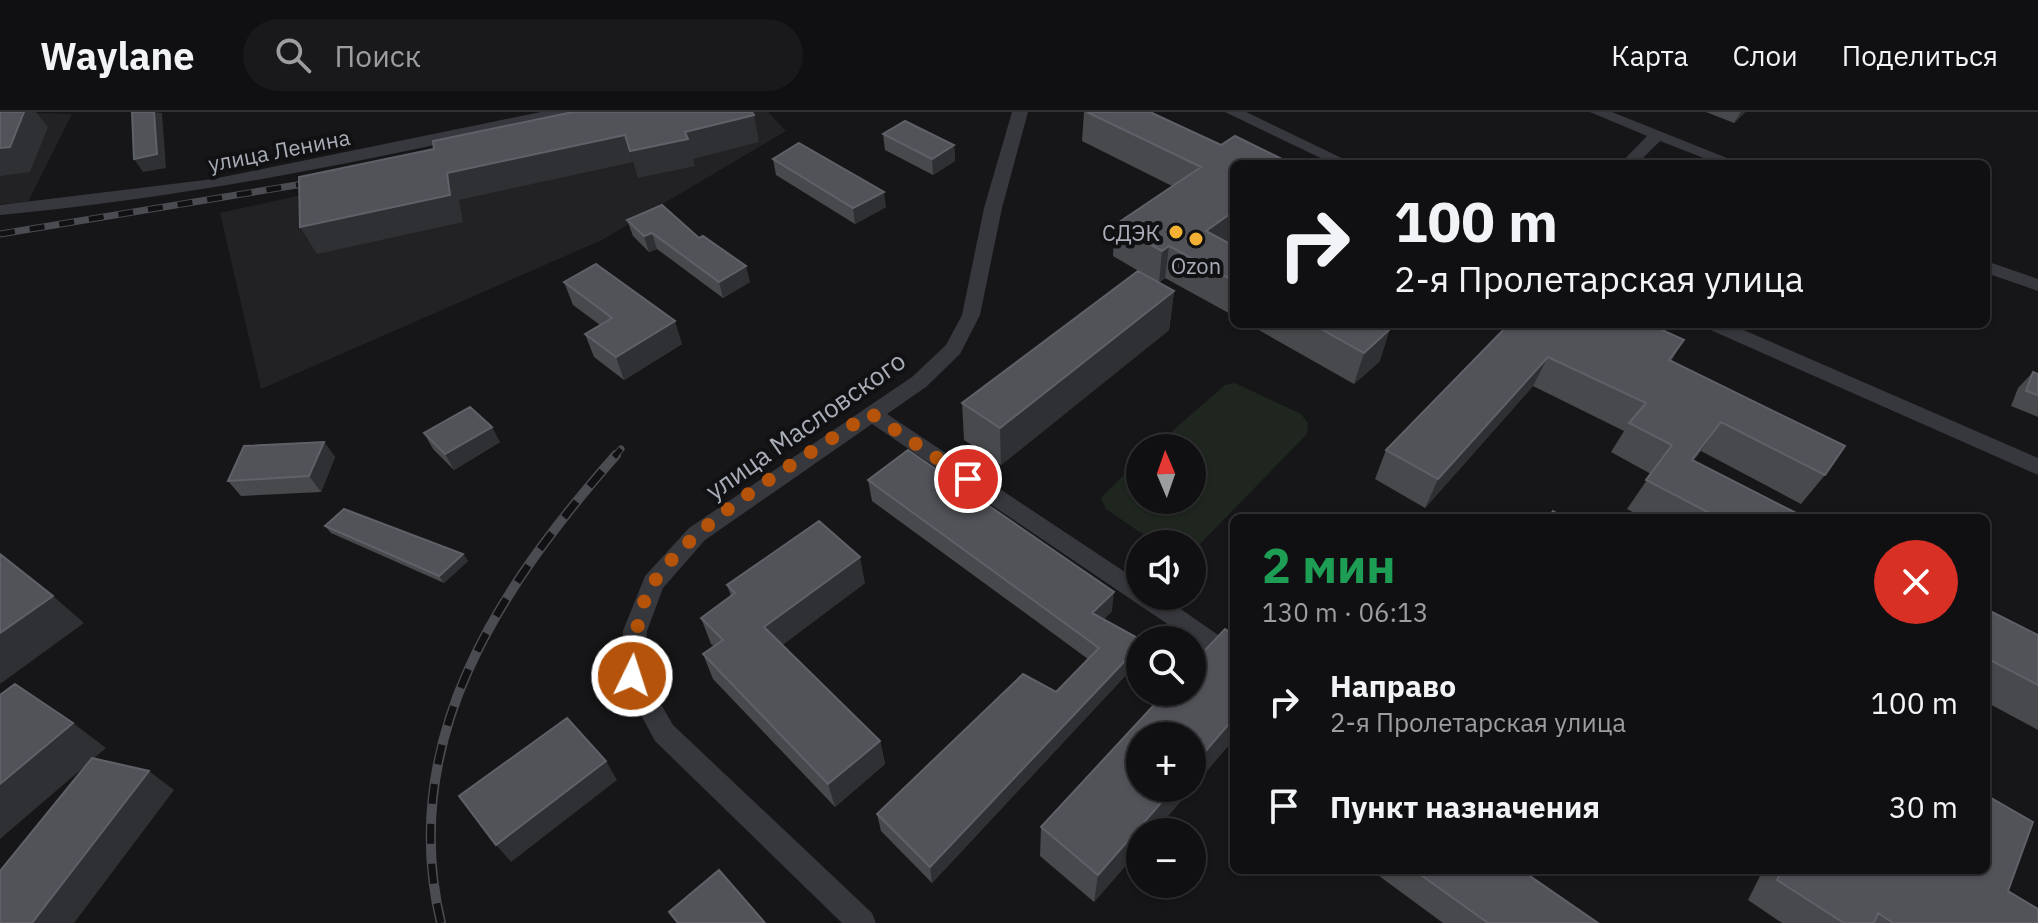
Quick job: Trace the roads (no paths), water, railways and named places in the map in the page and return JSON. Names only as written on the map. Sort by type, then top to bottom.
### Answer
[{"type":"street","name":"улица Ленина","points":[[0,210],[99,203],[264,177],[562,112]]},
{"type":"street","name":"улица Масловского","points":[[862,923],[664,733],[632,676],[635,631],[653,583],[719,518],[919,382],[953,349],[971,315],[993,208],[1020,112]]},
{"type":"street","points":[[1233,112],[1337,160]]},
{"type":"street","points":[[1598,112],[1724,160]]},
{"type":"street","points":[[1632,160],[1658,135]]},
{"type":"street","points":[[1990,268],[2038,285]]},
{"type":"street","points":[[1722,328],[2038,467]]},
{"type":"street","points":[[870,413],[1126,584]]},
{"type":"street","points":[[1164,610],[1230,656]]},
{"type":"railway","points":[[0,234],[321,181]]},
{"type":"railway","points":[[614,457],[621,449]]},
{"type":"railway","points":[[441,923],[431,855],[433,791],[446,729],[468,670],[498,613],[534,558],[573,505],[616,455]]},
{"type":"place","name":"СДЭК","points":[[1176,232]]},
{"type":"place","name":"Ozon","points":[[1196,239]]}]
